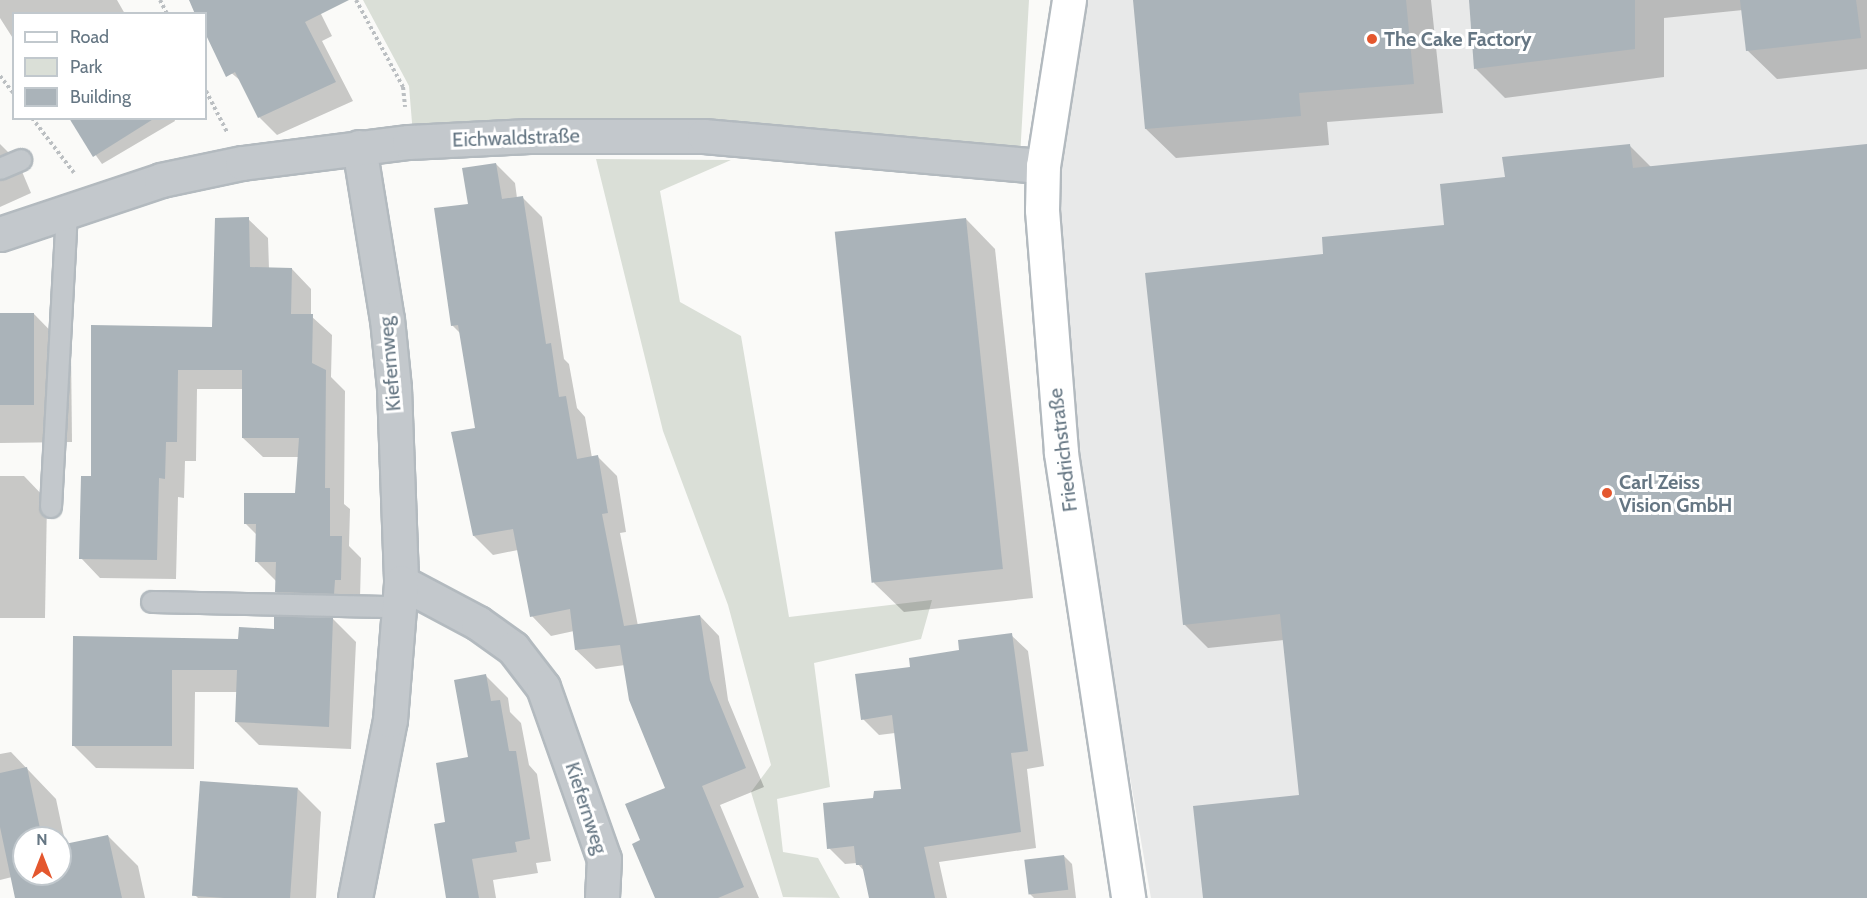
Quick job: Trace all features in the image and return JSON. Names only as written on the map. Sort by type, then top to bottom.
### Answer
[{"type":"main road","name":"Friedrichstraße","points":[[1070,0],[1043,165],[1042,210],[1061,453],[1128,898]]},
{"type":"street","name":"Eichwaldstraße","points":[[0,234],[81,204],[242,163],[408,142],[529,136],[704,136],[1043,165]]},
{"type":"street","name":"Kiefernweg","points":[[355,898],[390,720],[400,595],[394,388],[387,319],[359,147]]},
{"type":"street","name":"Kiefernweg","points":[[400,595],[478,623],[513,648],[543,687],[604,859],[602,898]]},
{"type":"lane","points":[[0,169],[21,160]]},
{"type":"lane","points":[[51,507],[81,204]]},
{"type":"lane","points":[[152,602],[400,595]]},
{"type":"path","points":[[356,0],[404,87],[408,142]]},
{"type":"path","points":[[0,76],[12,91]]},
{"type":"path","points":[[207,93],[242,163]]},
{"type":"path","points":[[33,120],[81,204]]},
{"type":"shaded area","points":[[1069,0],[1867,0],[1867,898],[1151,898],[1049,311]]},
{"type":"green space","points":[[363,0],[1029,0],[1020,157],[413,135],[409,86]]},
{"type":"green space","points":[[596,159],[731,160],[660,191],[680,302],[741,336],[789,617],[932,600],[921,639],[814,663],[830,787],[777,799],[783,852],[818,858],[840,898],[783,897],[751,792],[771,765],[728,605],[663,431]]},
{"type":"building","points":[[189,0],[349,0],[305,22],[336,82],[258,118],[235,72],[226,77],[207,37],[207,12],[194,12]]},
{"type":"building","points":[[1133,0],[1406,0],[1414,84],[1299,93],[1301,116],[1145,129]]},
{"type":"building","points":[[1469,0],[1635,0],[1635,49],[1474,69]]},
{"type":"building","points":[[1740,0],[1856,0],[1861,38],[1746,51]]},
{"type":"building","points":[[70,120],[152,120],[93,157]]},
{"type":"building","name":"Carl Zeiss Vision GmbH","points":[[1630,144],[1633,168],[1867,144],[1867,898],[1203,898],[1193,806],[1299,795],[1280,614],[1183,625],[1145,273],[1323,254],[1322,237],[1444,225],[1440,184],[1505,177],[1502,157]]},
{"type":"building","points":[[496,163],[502,199],[523,196],[546,344],[551,343],[559,397],[566,396],[577,459],[598,455],[608,513],[602,514],[624,626],[700,615],[710,680],[746,768],[702,786],[744,887],[718,898],[655,898],[632,844],[640,840],[625,804],[665,788],[629,700],[620,645],[575,650],[570,609],[530,617],[513,529],[473,536],[451,432],[475,428],[458,325],[451,326],[434,208],[468,204],[462,168]]},
{"type":"building","points":[[249,217],[250,267],[292,268],[291,314],[313,314],[312,363],[326,370],[325,488],[330,488],[330,536],[342,536],[341,580],[335,580],[334,594],[275,592],[276,562],[255,562],[256,524],[244,524],[244,493],[295,493],[299,438],[242,438],[242,370],[178,370],[177,442],[166,442],[165,479],[159,478],[157,560],[79,559],[81,476],[91,476],[91,325],[212,327],[215,218]]},
{"type":"building","points":[[966,218],[1003,569],[872,583],[835,232]]},
{"type":"building","points":[[0,313],[34,313],[34,405],[0,405]]},
{"type":"building","points":[[274,616],[333,618],[329,727],[235,722],[237,670],[172,670],[172,746],[72,746],[73,636],[238,639],[239,627],[274,629]]},
{"type":"building","points":[[1012,633],[1028,751],[1011,753],[1021,832],[924,847],[935,898],[869,898],[862,865],[856,865],[854,846],[827,849],[823,803],[873,798],[874,791],[901,789],[892,715],[861,720],[855,674],[910,667],[909,658],[959,650],[958,640]]},
{"type":"building","points":[[486,674],[491,701],[500,700],[509,751],[516,751],[530,839],[515,842],[517,852],[472,859],[479,898],[446,898],[434,824],[445,822],[436,763],[468,757],[454,680]]},
{"type":"building","points":[[27,767],[39,826],[12,826],[12,884],[0,827],[0,773]]},
{"type":"building","points":[[200,781],[298,788],[290,898],[192,896]]},
{"type":"building","points":[[108,835],[122,898],[15,898],[12,886],[72,886],[72,842]]},
{"type":"building","points":[[1064,855],[1068,890],[1029,895],[1024,860]]},
{"type":"place","name":"The Cake Factory","points":[[1372,39]]},
{"type":"place","name":"Carl Zeiss Vision GmbH","points":[[1607,493]]}]
